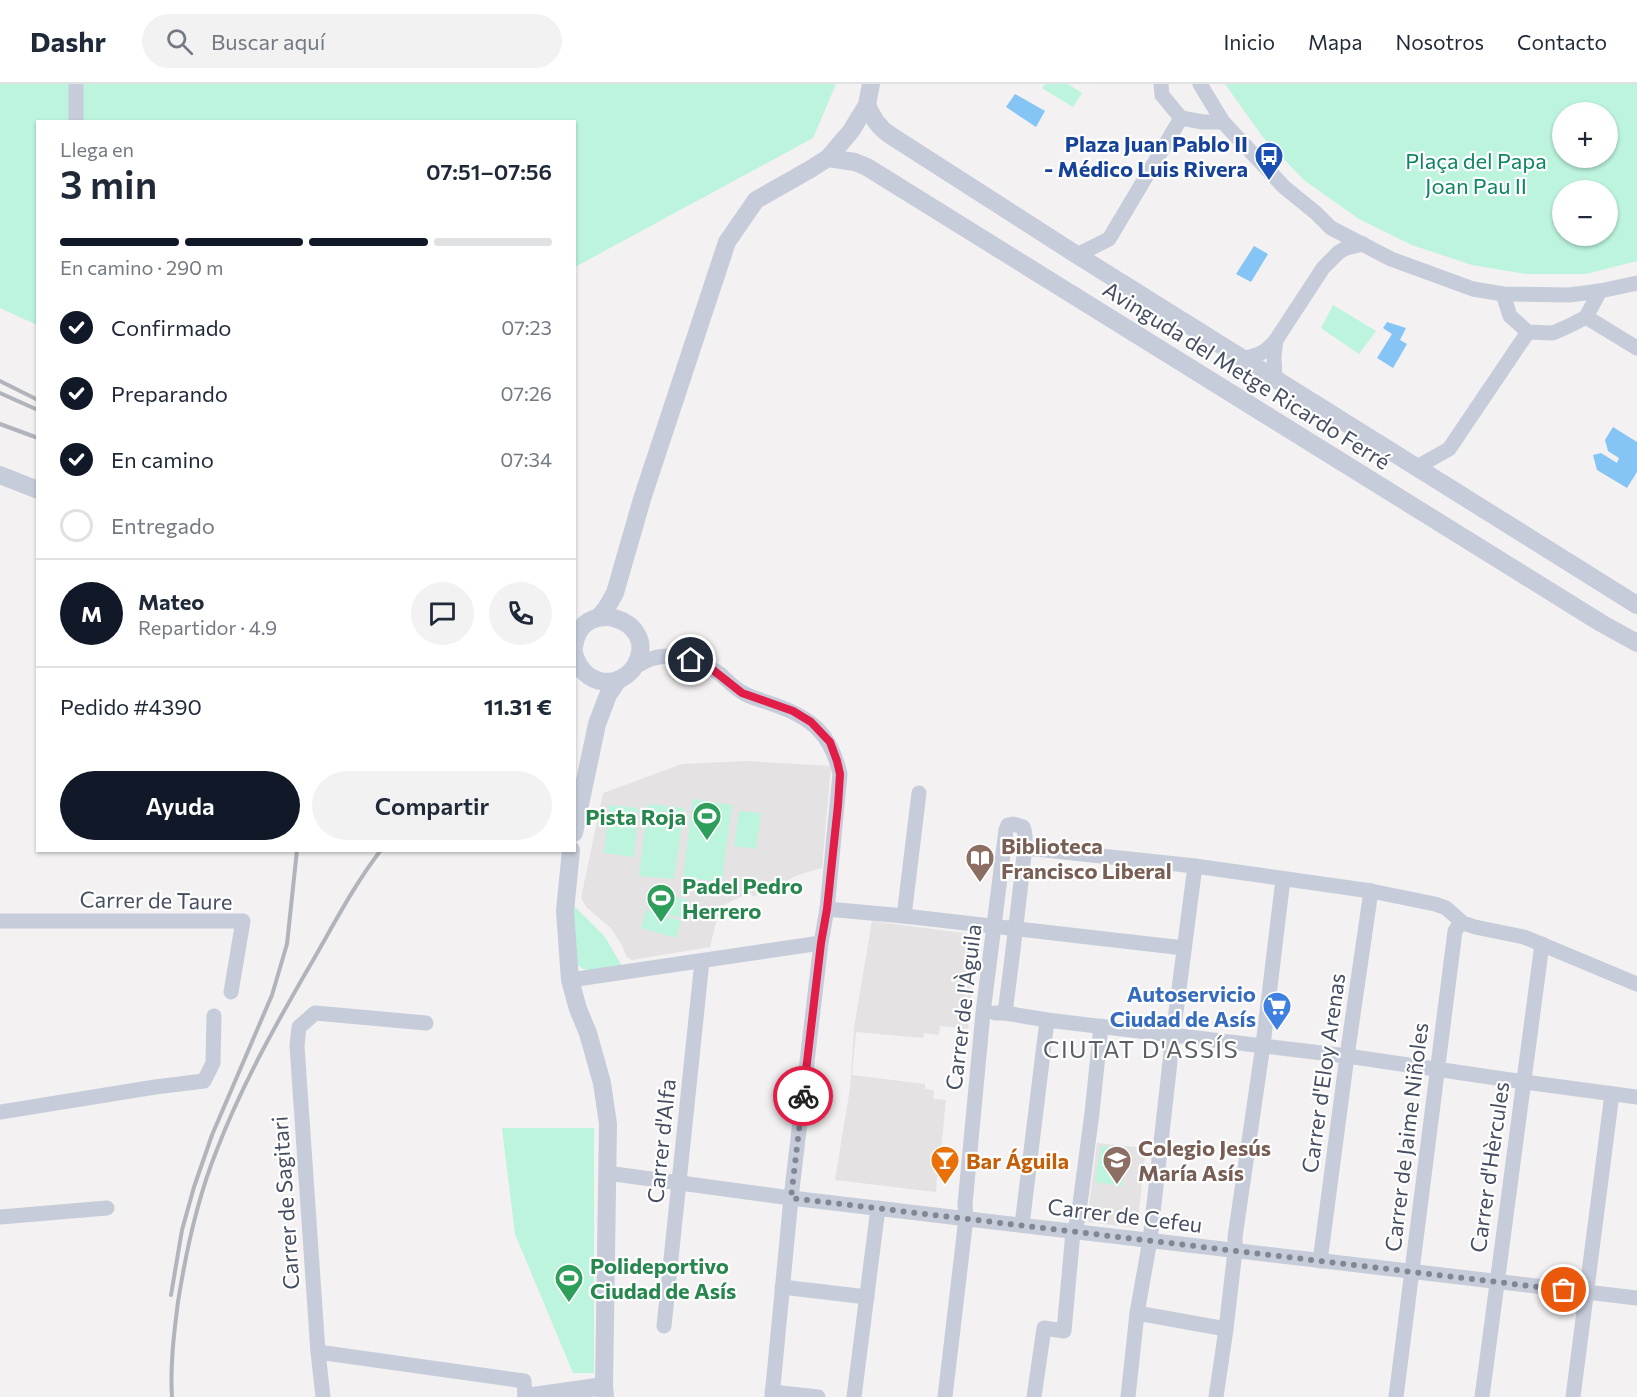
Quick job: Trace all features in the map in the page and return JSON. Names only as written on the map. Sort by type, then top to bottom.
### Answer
[{"type":"street","points":[[76,84],[76,120]]},
{"type":"street","points":[[622,571],[622,585],[640,652],[630,673],[618,680],[607,682],[588,676],[583,671],[576,647],[585,625],[599,617],[615,593],[642,499],[727,242],[756,200],[828,158],[851,131],[867,105],[872,84]]},
{"type":"street","points":[[1161,84],[1162,95],[1180,118],[1203,123],[1223,122]]},
{"type":"street","points":[[1200,84],[1223,122],[1284,187],[1331,228],[1391,259],[1473,289],[1503,294],[1569,296],[1637,283]]},
{"type":"street","name":"Avinguda del Metge Ricardo Ferré","points":[[867,105],[880,128],[1415,468],[1637,605]]},
{"type":"street","points":[[1077,255],[1109,239],[1180,118]]},
{"type":"street","name":"Avinguda del Metge Ricardo Ferré","points":[[828,158],[855,162],[867,167],[1637,643]]},
{"type":"street","points":[[1323,268],[1329,252],[1331,228]]},
{"type":"street","points":[[1242,358],[1256,356],[1268,350],[1323,268],[1339,252],[1363,244]]},
{"type":"street","points":[[1503,294],[1510,316],[1528,332],[1553,333],[1586,317],[1600,291]]},
{"type":"street","points":[[1586,317],[1637,348]]},
{"type":"street","points":[[1415,468],[1449,449],[1528,332]]},
{"type":"street","points":[[1275,379],[1276,340]]},
{"type":"street","points":[[0,475],[36,489]]},
{"type":"street","points":[[599,617],[625,621],[634,632],[658,649],[703,664],[749,696],[793,711],[819,729],[830,742],[837,761],[840,784],[791,1198],[772,1394],[818,1397]]},
{"type":"street","points":[[634,667],[650,659],[678,657]]},
{"type":"street","points":[[588,676],[597,724]]},
{"type":"street","points":[[576,824],[597,724],[608,695],[618,680]]},
{"type":"street","points":[[904,916],[919,793]]},
{"type":"street","name":"Carrer de l'Àguila","points":[[945,1397],[966,1218],[965,1204],[983,1013],[1006,830],[1008,825],[1013,824],[1023,827],[1024,848],[1005,1013]]},
{"type":"street","points":[[1004,855],[1010,848],[1016,846],[1195,866],[1371,891],[1436,904],[1475,927],[1524,937],[1637,984]]},
{"type":"street","points":[[318,1352],[524,1381],[526,1396],[605,1391],[608,1124],[602,1083],[570,980],[565,911],[572,852]]},
{"type":"street","points":[[1128,1397],[1137,1313],[1150,1240],[1195,866]]},
{"type":"street","points":[[1216,1397],[1283,879]]},
{"type":"street","name":"Carrer d'Eloy Arenas","points":[[1320,1261],[1371,891]]},
{"type":"street","points":[[827,909],[1184,948]]},
{"type":"street","name":"Carrer de Taure","points":[[0,921],[243,921],[231,992]]},
{"type":"street","name":"Carrer de Jaime Niñoles","points":[[1396,1397],[1455,931],[1463,922]]},
{"type":"street","points":[[570,980],[821,943]]},
{"type":"street","name":"Carrer d'Hèrcules","points":[[1482,1397],[1542,944]]},
{"type":"street","name":"Carrer d'Alfa","points":[[664,1326],[702,961]]},
{"type":"street","name":"Carrer de Sagitari","points":[[323,1397],[297,1046],[299,1027],[315,1013],[426,1023]]},
{"type":"street","points":[[983,1013],[1005,1013],[1263,1045],[1637,1097]]},
{"type":"street","points":[[0,1112],[204,1081],[213,1063],[214,1016]]},
{"type":"street","points":[[1022,1225],[1047,1020]]},
{"type":"street","points":[[1034,1397],[1044,1328],[1064,1331],[1073,1232],[1078,1219],[1101,1026]]},
{"type":"street","points":[[1573,1397],[1612,1094]]},
{"type":"street","name":"Carrer de Cefeu","points":[[607,1173],[791,1198],[1637,1298]]},
{"type":"street","points":[[0,1217],[107,1208]]},
{"type":"street","points":[[854,1397],[878,1208]]},
{"type":"street","points":[[782,1287],[867,1297]]},
{"type":"street","points":[[1137,1313],[1226,1329]]},
{"type":"shaded area","points":[[747,761],[831,766],[822,868],[798,875],[753,897],[750,892],[720,907],[710,947],[632,960],[627,957],[611,928],[586,907],[581,898],[603,793],[682,764]]},
{"type":"shaded area","points":[[872,921],[978,935],[968,1029],[940,1026],[939,1035],[924,1033],[923,1038],[856,1032],[852,1075],[925,1084],[925,1089],[934,1090],[933,1099],[946,1100],[940,1159],[942,1160],[936,1192],[835,1180],[850,1088],[854,1028]]},
{"type":"shaded area","name":"Colegio Jesús María Asís","points":[[1097,1143],[1146,1148],[1137,1228],[1087,1222]]},
{"type":"green space","points":[[0,84],[836,84],[813,138],[576,266],[576,120],[36,120],[36,325],[0,308]]},
{"type":"green space","points":[[1045,84],[1068,84],[1082,93],[1073,107],[1042,88]]},
{"type":"green space","name":"Plaça del Papa Joan Pau II","points":[[1225,84],[1637,84],[1637,261],[1586,274],[1526,274],[1472,265],[1412,245],[1359,219],[1304,180],[1262,136]]},
{"type":"green space","points":[[1333,305],[1376,331],[1359,354],[1321,328]]},
{"type":"green space","name":"Pista Roja","points":[[693,799],[732,805],[722,882],[683,877]]},
{"type":"green space","points":[[648,804],[684,808],[674,879],[639,876]]},
{"type":"green space","points":[[609,805],[638,808],[634,857],[604,853]]},
{"type":"green space","points":[[739,811],[761,813],[756,849],[734,846]]},
{"type":"green space","points":[[652,890],[687,900],[682,918],[647,908]]},
{"type":"green space","points":[[573,905],[605,937],[622,966],[588,970],[575,963]]},
{"type":"green space","name":"Padel Pedro Herrero","points":[[646,910],[681,921],[676,938],[641,928]]},
{"type":"green space","name":"Polideportivo Ciudad de Asís","points":[[502,1128],[594,1128],[594,1373],[573,1373],[515,1234]]},
{"type":"green space","points":[[1101,1146],[1128,1148],[1122,1186],[1095,1182]]},
{"type":"water","points":[[1015,94],[1045,111],[1036,127],[1006,107]]},
{"type":"water","points":[[1254,246],[1268,254],[1251,282],[1236,274]]},
{"type":"water","points":[[1387,322],[1406,328],[1400,340],[1407,344],[1393,368],[1377,358],[1392,334],[1383,328]]},
{"type":"water","points":[[1613,427],[1637,442],[1637,472],[1627,488],[1597,470],[1593,455],[1601,453],[1617,463],[1619,458],[1608,451],[1605,440]]},
{"type":"railway","points":[[0,381],[36,399]]},
{"type":"railway","points":[[0,393],[36,409]]},
{"type":"railway","points":[[0,424],[36,437]]},
{"type":"railway","points":[[171,1295],[182,1230],[194,1187],[212,1135],[272,995],[287,944],[297,852]]},
{"type":"railway","points":[[172,1397],[173,1349],[181,1283],[209,1170],[236,1103],[272,1032],[345,905],[380,852]]},
{"type":"way so far","points":[[803,1096],[791,1198],[1564,1290]]},
{"type":"place","name":"Plaza Juan Pablo II - Médico Luis Rivera","points":[[1269,182]]},
{"type":"place","name":"Pista Roja","points":[[707,842]]},
{"type":"place","name":"Biblioteca Francisco Liberal","points":[[980,884]]},
{"type":"place","name":"Padel Pedro Herrero","points":[[661,924]]},
{"type":"place","name":"Autoservicio Ciudad de Asís","points":[[1277,1032]]},
{"type":"place","name":"Bar Águila","points":[[945,1186]]},
{"type":"place","name":"Colegio Jesús María Asís","points":[[1117,1186]]},
{"type":"place","name":"Polideportivo Ciudad de Asís","points":[[569,1304]]},
{"type":"district","name":"CIUTAT D'ASSÍS","points":[[1141,1048]]},
{"type":"route","points":[[691,660],[713,670],[742,693],[793,711],[811,722],[830,742],[837,761],[840,774],[838,805],[803,1096]]}]
